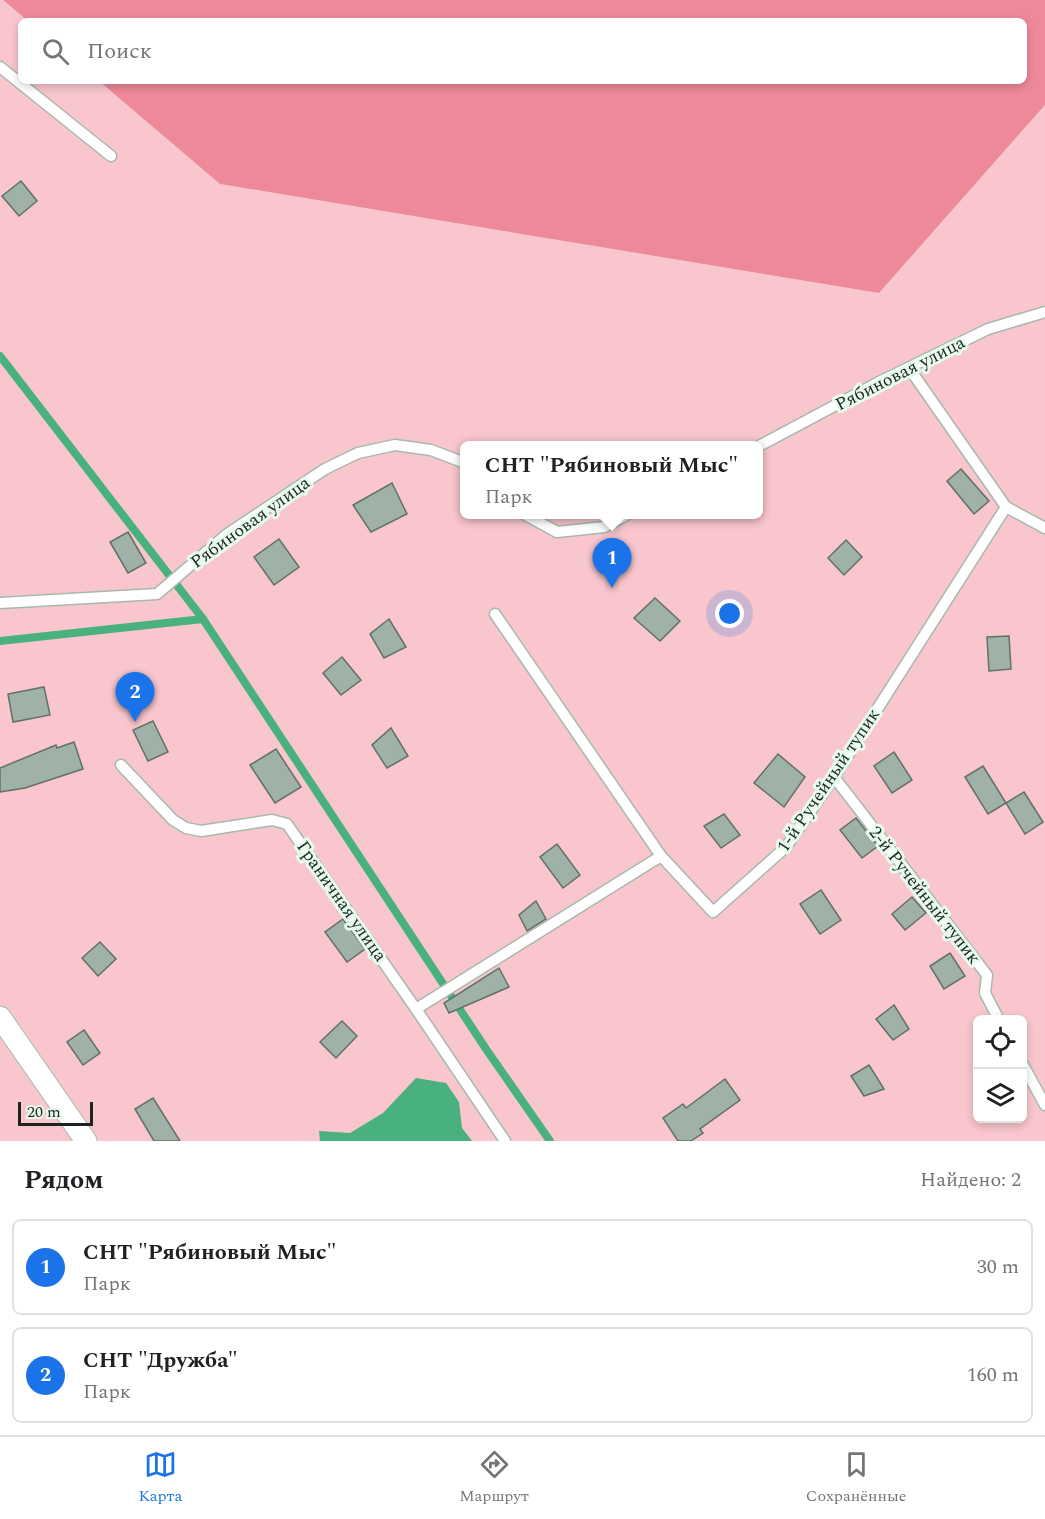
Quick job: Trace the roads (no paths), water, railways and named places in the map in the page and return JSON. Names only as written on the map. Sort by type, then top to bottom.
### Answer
[{"type":"street","points":[[2,1023],[86,1141]]},
{"type":"lane","points":[[0,67],[18,81]]},
{"type":"lane","points":[[21,84],[111,156]]},
{"type":"lane","name":"Рябиновая улица","points":[[763,444],[988,329],[1045,312]]},
{"type":"lane","points":[[909,368],[1006,507],[1045,528]]},
{"type":"lane","name":"Рябиновая улица","points":[[0,603],[158,594],[226,536],[325,468],[358,453],[395,445],[431,450],[460,461]]},
{"type":"lane","name":"1-й Ручейный тупик","points":[[661,856],[713,912],[786,847],[834,777],[1006,507]]},
{"type":"lane","points":[[533,519],[556,532],[604,527],[619,519]]},
{"type":"lane","points":[[416,1009],[661,856],[495,614]]},
{"type":"lane","name":"Граничная улица","points":[[121,765],[173,820],[186,828],[201,831],[272,820],[287,824],[505,1141]]},
{"type":"lane","name":"2-й Ручейный тупик","points":[[834,777],[987,975],[985,993],[996,1015]]},
{"type":"lane","points":[[1026,1069],[1045,1105]]},
{"type":"waterway","points":[[0,356],[203,619],[486,1049],[550,1141]]},
{"type":"waterway","points":[[0,641],[203,619]]},
{"type":"place","name":"СНТ \"Рябиновый Мыс\"","points":[[612,588]]},
{"type":"place","name":"СНТ \"Дружба\"","points":[[135,722]]}]
